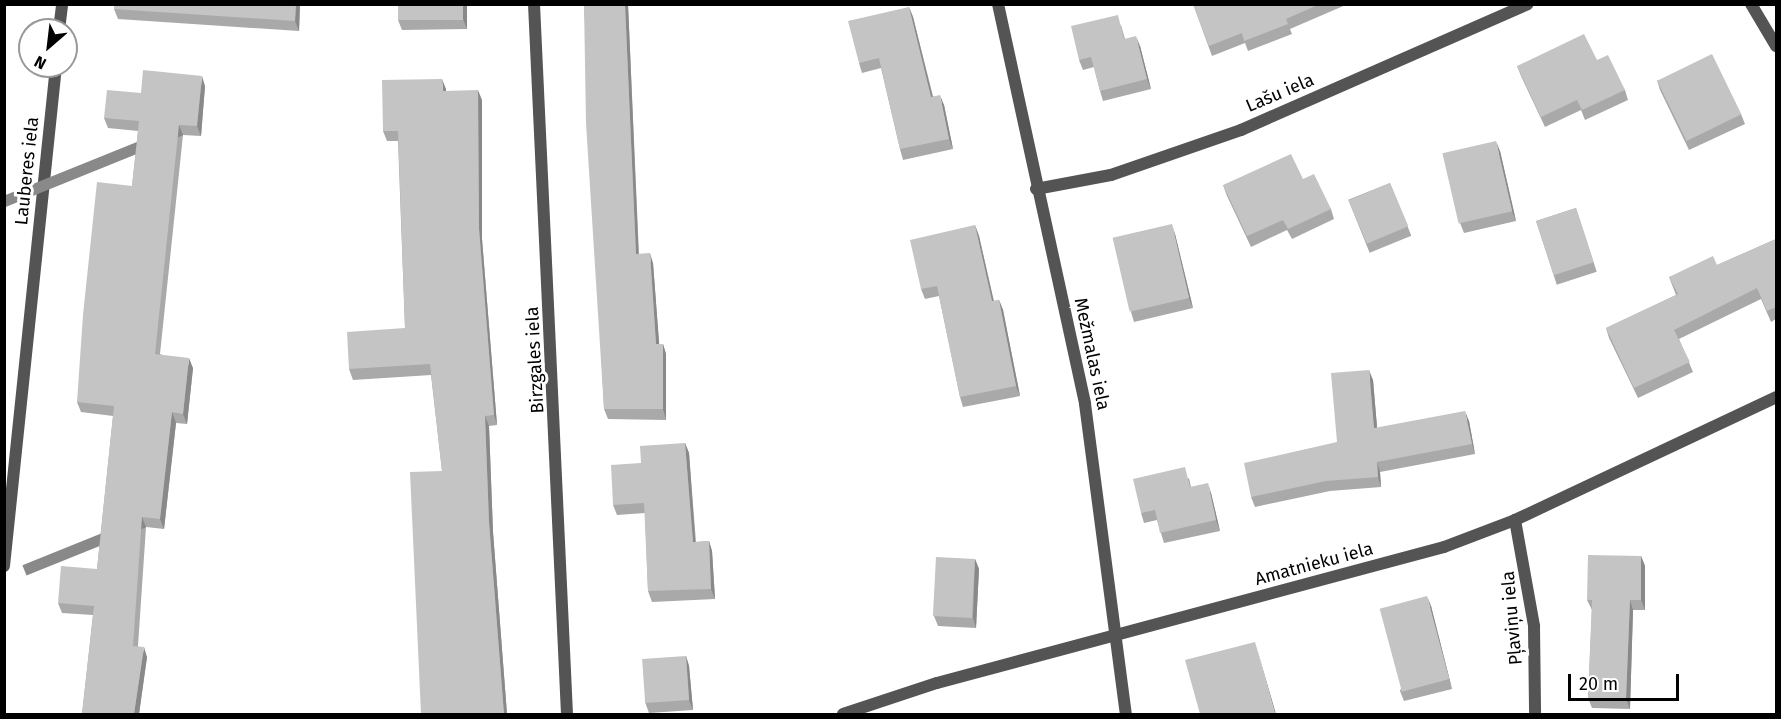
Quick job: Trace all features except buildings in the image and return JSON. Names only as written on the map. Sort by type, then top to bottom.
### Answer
[{"type":"street","name":"Birzgales iela","points":[[534,4],[567,714]]},
{"type":"street","name":"Mežmalas iela","points":[[998,4],[1036,189],[1085,404],[1120,637],[1126,714]]},
{"type":"street","name":"Lašu iela","points":[[1036,189],[1111,175],[1241,130],[1528,4]]},
{"type":"street","points":[[1751,4],[1776,46]]},
{"type":"street","name":"Lauberes iela","points":[[4,566],[55,78]]},
{"type":"street","name":"Amatnieku iela","points":[[843,714],[937,683],[1120,637],[1444,547],[1515,520],[1776,397]]},
{"type":"street","name":"Pļaviņu iela","points":[[1515,520],[1534,626],[1535,714]]}]
